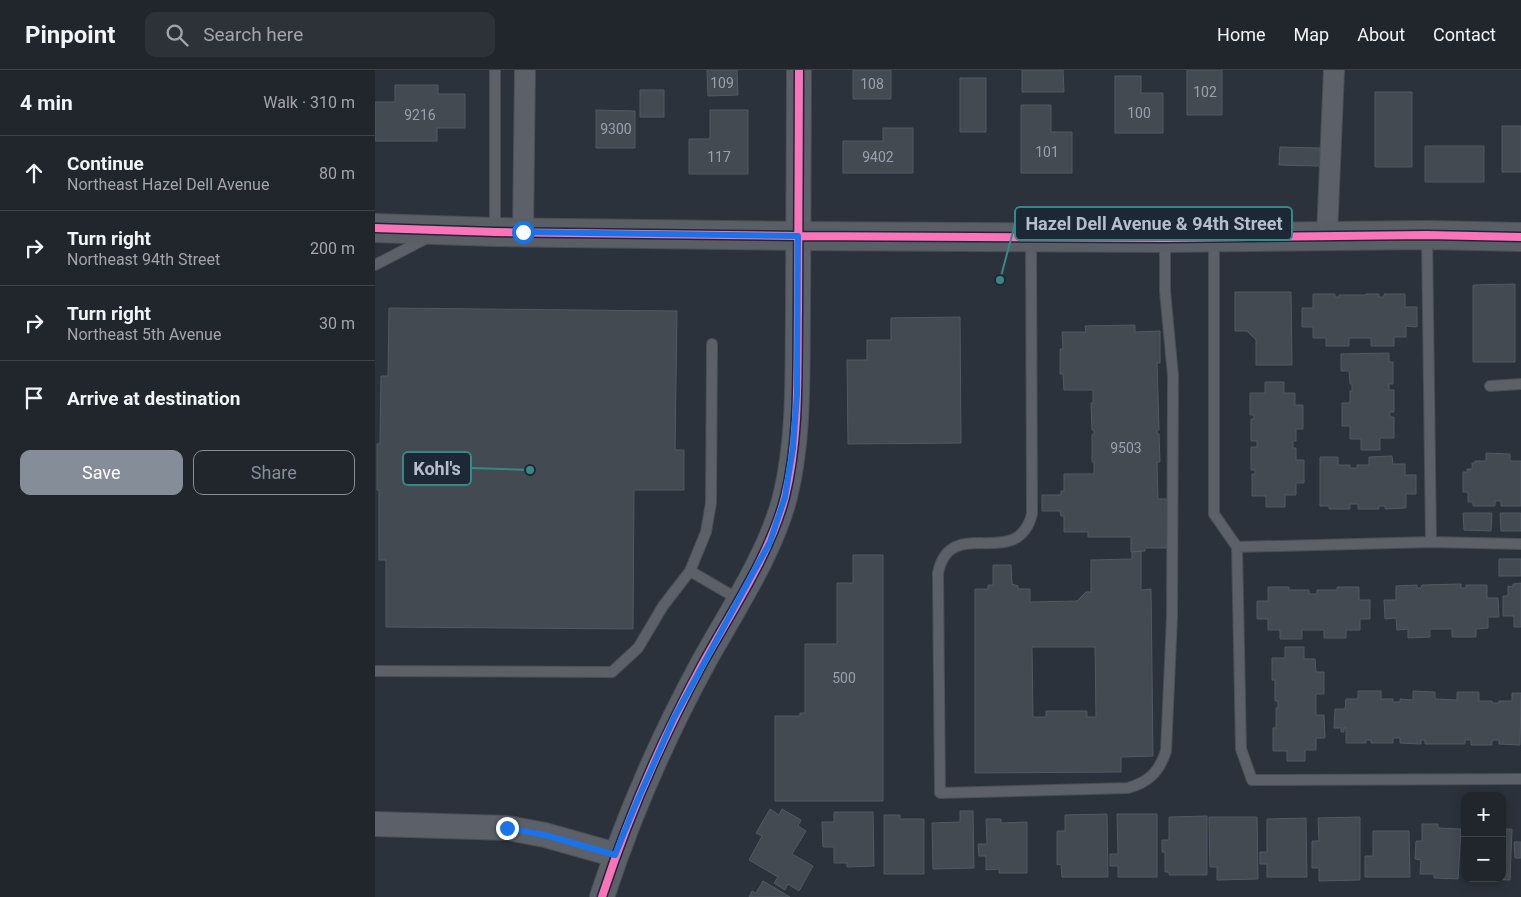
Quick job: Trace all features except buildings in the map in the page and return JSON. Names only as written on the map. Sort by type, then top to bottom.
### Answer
[{"type":"main road","points":[[375,228],[495,232],[798,236],[1165,238],[1327,235],[1521,236]]},
{"type":"street","points":[[523,232],[525,70]]},
{"type":"street","points":[[602,897],[615,855],[674,718],[770,542],[785,497],[793,448],[797,394],[799,70]]},
{"type":"street","points":[[1327,235],[1334,70]]},
{"type":"street","points":[[375,824],[507,828],[545,835],[615,855]]},
{"type":"lane","points":[[495,70],[495,232]]},
{"type":"lane","points":[[375,265],[387,257],[443,230]]},
{"type":"lane","points":[[1427,235],[1431,542]]},
{"type":"lane","points":[[1031,236],[1032,514],[1024,532],[1016,539],[1007,542],[958,545],[944,556],[939,564],[939,792],[1128,788],[1141,784],[1153,776],[1161,764],[1166,751],[1172,617],[1173,376],[1165,291],[1165,238]]},
{"type":"lane","points":[[1214,237],[1214,514],[1237,547],[1241,749],[1252,780],[1521,779]]},
{"type":"lane","points":[[375,671],[612,672],[638,648],[663,606],[690,571],[706,532],[711,502],[711,344]]},
{"type":"lane","points":[[1490,386],[1521,384]]},
{"type":"lane","points":[[1237,547],[1431,542],[1521,544]]},
{"type":"lane","points":[[690,571],[738,599]]},
{"type":"cycle path","points":[[602,897],[623,837],[673,721],[760,562],[785,497],[793,451],[797,404],[799,70]]},
{"type":"cycle path","points":[[375,228],[495,232],[798,236],[1165,238],[1427,235],[1521,237]]},
{"type":"place","name":"Hazel Dell Avenue & 94th Street","points":[[1000,280]]},
{"type":"place","name":"Kohl's","points":[[530,470]]},
{"type":"route","points":[[507,828],[545,835],[615,855],[674,718],[770,542],[785,497],[793,448],[797,394],[798,236],[523,232]]}]
